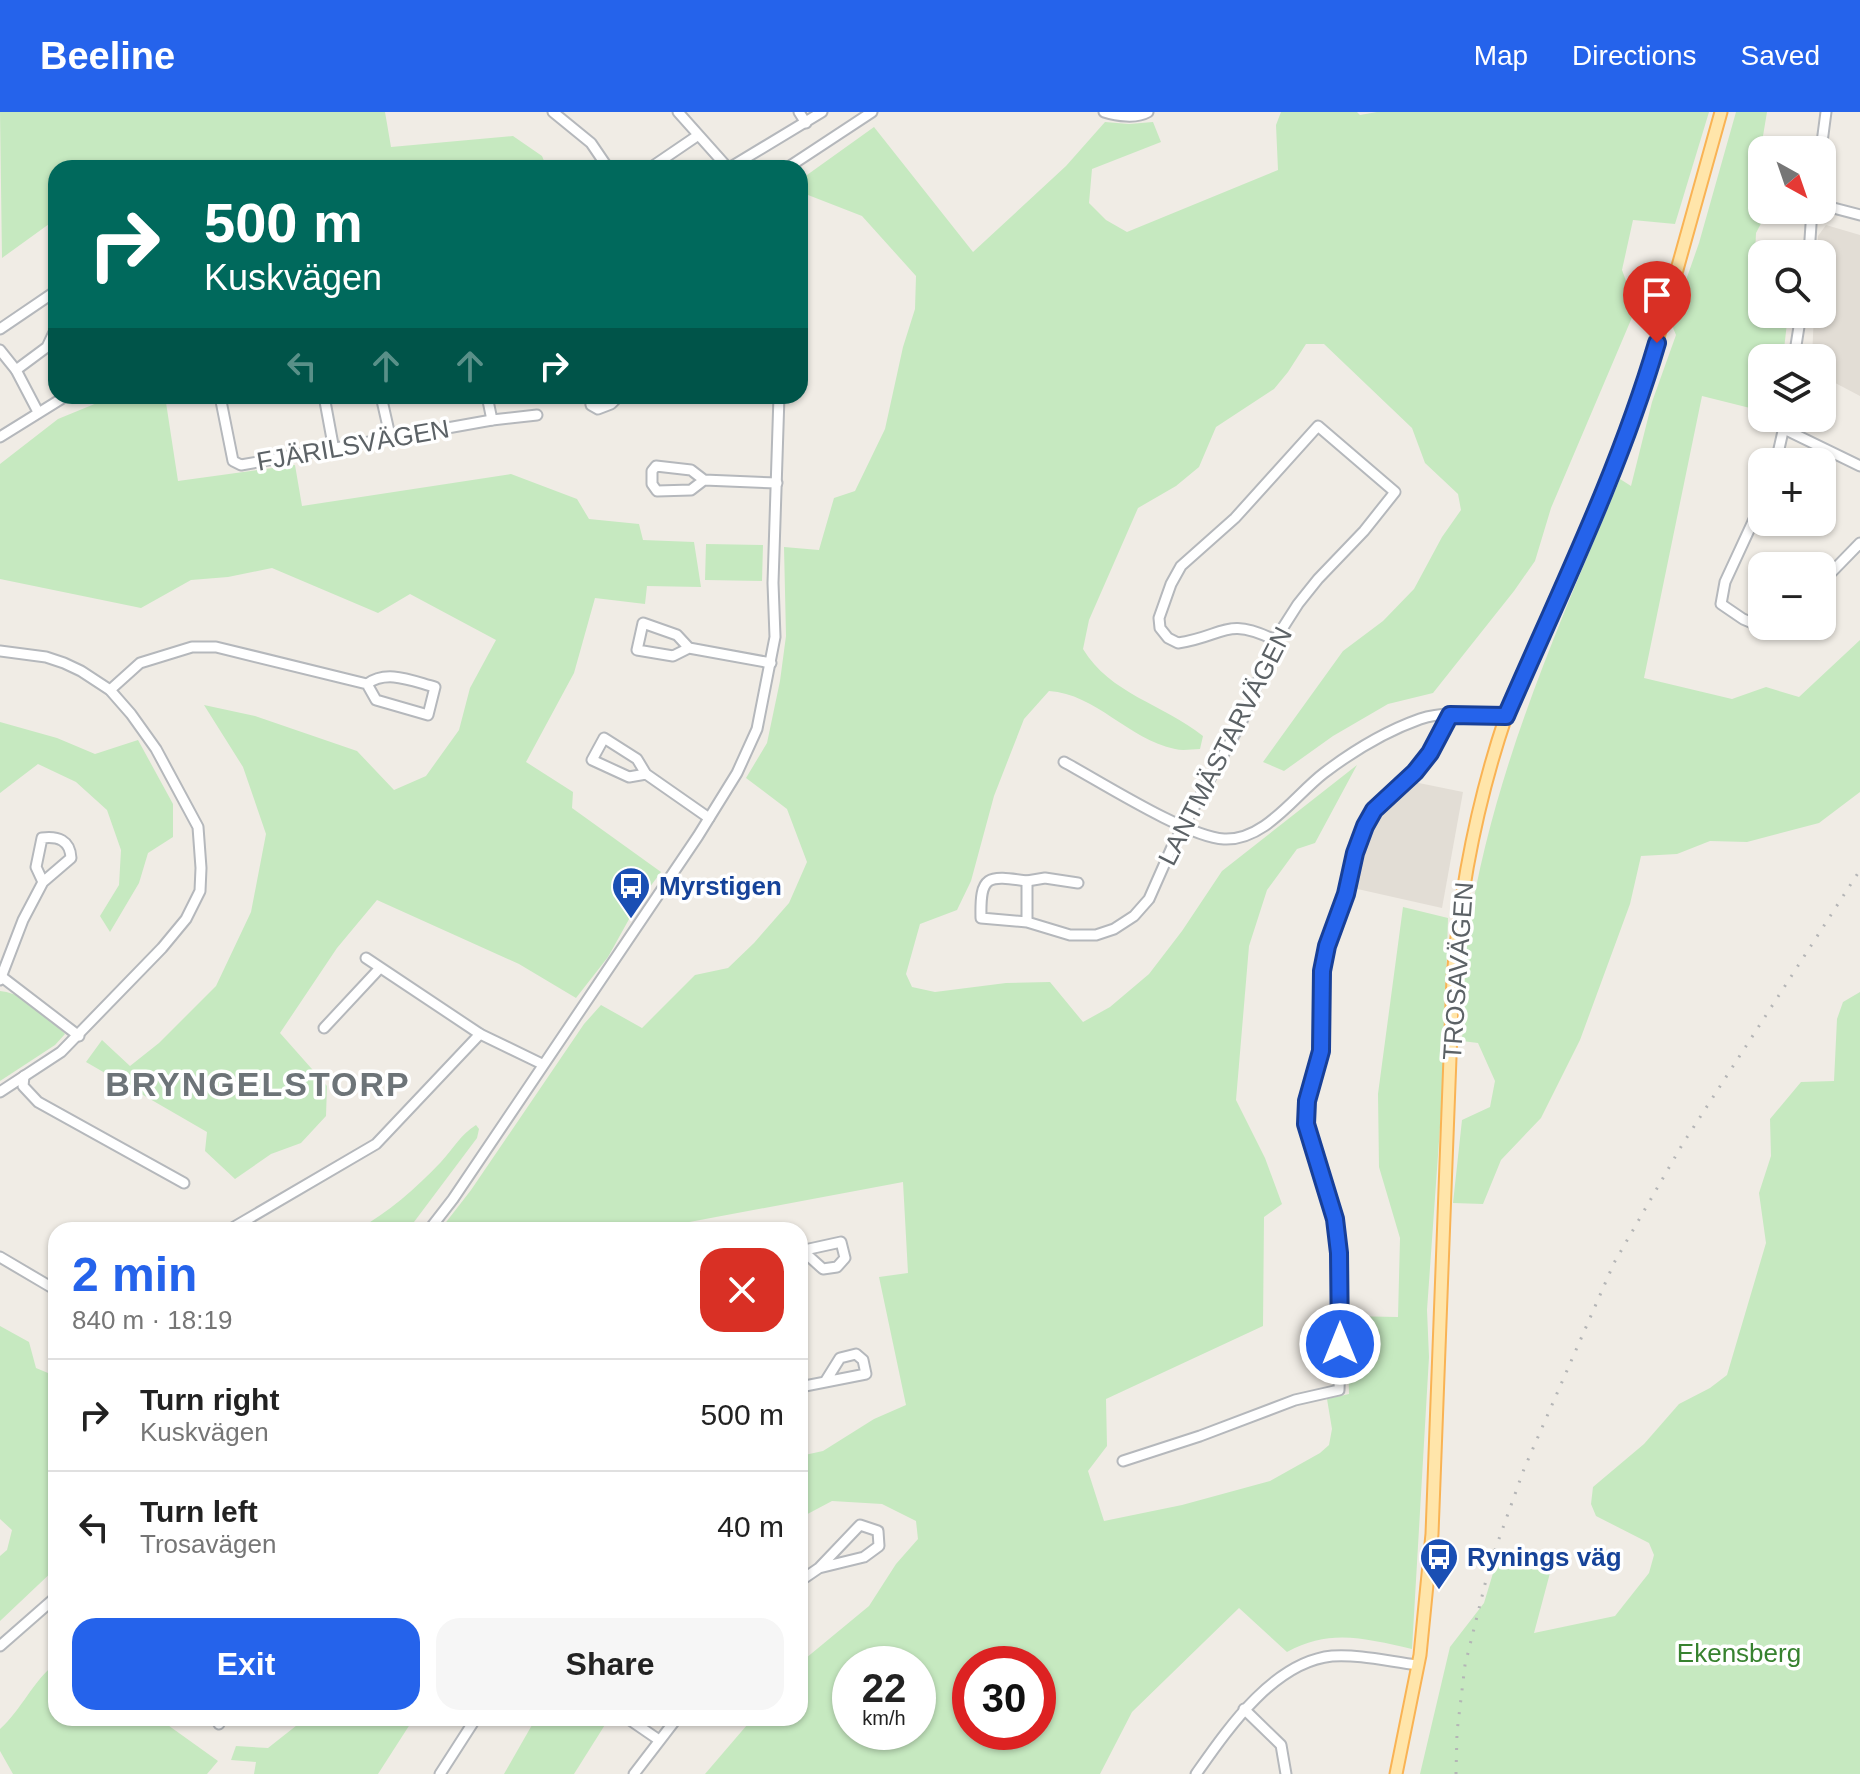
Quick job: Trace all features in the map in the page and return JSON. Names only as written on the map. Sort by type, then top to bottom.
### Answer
[{"type":"main road","name":"TROSAVÄGEN","points":[[1396,1774],[1418,1665],[1432,1534],[1457,923],[1480,807],[1506,716],[1633,415],[1653,355],[1721,112]]},
{"type":"street","points":[[553,112],[591,143],[603,160]]},
{"type":"street","points":[[678,112],[721,160]]},
{"type":"street","points":[[799,112],[806,123]]},
{"type":"street","points":[[743,160],[822,112]]},
{"type":"street","points":[[799,160],[872,112]]},
{"type":"street","points":[[1104,112],[1115,116],[1144,115],[1148,112]]},
{"type":"street","points":[[1823,136],[1826,112]]},
{"type":"street","points":[[662,160],[697,136]]},
{"type":"street","points":[[1836,209],[1860,215]]},
{"type":"street","points":[[0,329],[48,296]]},
{"type":"street","points":[[16,370],[48,345]]},
{"type":"street","points":[[0,350],[16,370],[38,412]]},
{"type":"street","points":[[0,437],[52,404]]},
{"type":"street","name":"FJÄRILSVÄGEN","points":[[222,404],[233,461],[241,465],[492,420],[537,415]]},
{"type":"street","points":[[325,404],[334,450]]},
{"type":"street","points":[[383,404],[391,440]]},
{"type":"street","points":[[489,404],[492,420]]},
{"type":"street","points":[[591,404],[598,409],[611,404]]},
{"type":"street","points":[[435,1222],[709,818],[737,773],[757,729],[775,637],[773,583],[779,404]]},
{"type":"street","name":"LANTMÄSTARVÄGEN","points":[[1078,883],[1045,878],[1027,881],[997,877],[984,885],[981,918],[1027,922],[1070,935],[1096,935],[1114,929],[1134,916],[1149,899],[1184,826],[1242,721],[1275,640],[1318,579],[1364,531],[1395,492],[1318,426],[1235,518],[1181,566],[1159,618],[1160,628],[1168,638],[1178,643],[1236,627],[1252,629],[1275,640]]},
{"type":"street","points":[[1790,432],[1860,466]]},
{"type":"street","points":[[704,480],[691,490],[657,491],[652,484],[652,471],[656,466],[691,470],[704,480],[777,483]]},
{"type":"street","points":[[1748,532],[1725,582],[1721,604],[1748,621]]},
{"type":"street","points":[[1836,568],[1860,543]]},
{"type":"street","points":[[689,648],[673,656],[637,650],[643,623],[677,635],[689,648],[771,663]]},
{"type":"street","points":[[110,690],[140,663],[192,647],[216,647],[367,684],[376,700],[428,715],[435,687],[389,676],[376,677],[367,684]]},
{"type":"street","points":[[0,651],[46,657],[64,663],[110,690],[156,749],[198,827],[201,868],[200,891],[178,929],[79,1036],[61,1052],[0,1092]]},
{"type":"street","points":[[1123,1461],[1295,1400],[1339,1390],[1341,1320],[1335,1219],[1306,1124],[1307,1101],[1321,1051],[1322,971],[1365,826],[1374,810],[1415,772],[1430,753],[1450,715]]},
{"type":"street","points":[[1064,762],[1205,836],[1226,839],[1246,836],[1269,822],[1323,774],[1358,749],[1423,718],[1506,716]]},
{"type":"street","points":[[646,774],[629,777],[592,760],[604,738],[637,759],[646,774],[709,818]]},
{"type":"street","points":[[43,882],[36,867],[42,838],[64,840],[71,849],[71,858],[43,882],[23,920],[1,978],[79,1036]]},
{"type":"street","points":[[1027,881],[1027,922]]},
{"type":"street","points":[[366,958],[480,1034],[542,1064]]},
{"type":"street","points":[[324,1028],[380,968]]},
{"type":"street","points":[[243,1222],[376,1144],[480,1034]]},
{"type":"street","points":[[24,1076],[23,1086],[38,1102],[184,1183]]},
{"type":"street","points":[[0,1257],[48,1285]]},
{"type":"street","points":[[808,1385],[825,1382]]},
{"type":"street","points":[[808,1576],[860,1525],[878,1531],[879,1546],[864,1557],[819,1568]]},
{"type":"street","points":[[0,1646],[48,1604]]},
{"type":"street","points":[[1196,1774],[1244,1709],[1298,1667],[1315,1660],[1344,1656],[1418,1665]]},
{"type":"street","points":[[1244,1709],[1281,1745],[1286,1774]]},
{"type":"street","points":[[440,1774],[471,1726]]},
{"type":"street","points":[[639,1726],[659,1740]]},
{"type":"street","points":[[634,1774],[670,1726]]},
{"type":"shaded area","points":[[1826,225],[1860,235],[1860,396],[1836,383],[1836,344],[1813,344],[1813,328],[1836,328],[1836,240],[1818,240]]},
{"type":"shaded area","points":[[1414,782],[1463,792],[1442,908],[1353,888],[1362,848],[1376,819],[1393,799]]},
{"type":"green space","points":[[0,112],[385,112],[391,147],[513,136],[544,160],[48,160],[48,225],[2,258]]},
{"type":"green space","points":[[1281,112],[1357,112],[1360,115],[1377,112],[1709,112],[1675,224],[1633,220],[1622,270],[1636,308],[1551,508],[1535,561],[1433,693],[1388,704],[1333,736],[1284,771],[1263,762],[1343,651],[1383,621],[1414,589],[1442,537],[1461,510],[1458,494],[1425,463],[1412,428],[1324,344],[1306,344],[1274,389],[1216,427],[1199,467],[1176,486],[1138,508],[1089,620],[1083,649],[1094,664],[1122,688],[1203,736],[1200,749],[1178,750],[1158,744],[1082,700],[1049,691],[1024,719],[994,796],[971,881],[957,910],[920,924],[906,974],[912,987],[935,992],[1006,983],[1050,982],[1083,1022],[1110,1007],[1149,974],[1222,871],[1357,765],[1315,843],[1297,849],[1267,890],[1249,946],[1236,1100],[1265,1158],[1282,1204],[1264,1217],[1263,1326],[1106,1399],[1107,1446],[1088,1471],[1104,1521],[1182,1505],[1270,1481],[1329,1445],[1332,1429],[1327,1399],[1349,1394],[1347,1316],[1398,1317],[1400,1238],[1379,1167],[1378,1094],[1403,907],[1448,918],[1443,1085],[1427,1310],[1429,1357],[1412,1649],[1364,1639],[1334,1638],[1287,1652],[1239,1608],[1132,1712],[1100,1774],[705,1774],[746,1726],[808,1726],[808,1656],[869,1606],[896,1564],[918,1539],[916,1521],[882,1504],[832,1501],[808,1514],[808,1454],[823,1451],[874,1419],[906,1405],[879,1277],[908,1273],[903,1182],[689,1222],[446,1222],[584,1024],[601,1005],[642,1028],[695,975],[728,968],[754,943],[789,903],[807,862],[787,809],[746,778],[767,743],[780,681],[786,636],[784,547],[819,550],[834,498],[855,491],[885,429],[903,347],[915,309],[916,276],[862,216],[808,195],[808,174],[874,127],[973,252],[1066,166],[1105,122],[1153,122],[1161,142],[1092,169],[1089,203],[1106,220],[1127,232],[1278,170],[1276,125]]},
{"type":"green space","points":[[1736,112],[1767,112],[1763,136],[1748,136],[1748,224],[1761,224],[1756,240],[1748,240],[1748,328],[1786,328],[1785,344],[1748,344],[1748,408],[1702,396],[1644,678],[1732,699],[1766,687],[1799,697],[1860,640],[1860,792],[1819,823],[1747,842],[1710,841],[1677,854],[1641,856],[1630,904],[1580,1040],[1541,1118],[1501,1160],[1483,1204],[1453,1203],[1462,1120],[1490,1107],[1495,1081],[1478,1043],[1462,1041],[1466,945],[1479,872],[1511,757],[1551,645],[1620,479],[1631,486],[1652,402],[1676,335],[1671,323],[1699,243]]},
{"type":"green space","points":[[95,404],[166,404],[178,481],[295,465],[302,506],[511,474],[577,499],[589,519],[639,524],[643,540],[694,542],[701,587],[647,586],[645,604],[595,598],[574,673],[526,762],[573,792],[572,808],[661,872],[638,903],[608,957],[576,998],[519,964],[377,900],[337,948],[280,1033],[327,1086],[326,1116],[301,1143],[271,1154],[235,1179],[205,1151],[207,1132],[86,1062],[102,1040],[130,1066],[159,1043],[216,986],[251,912],[266,834],[243,767],[204,705],[255,716],[357,751],[394,790],[426,776],[459,730],[470,688],[496,640],[410,594],[378,613],[272,568],[228,577],[191,580],[141,608],[0,579],[0,464],[58,419]]},
{"type":"green space","points":[[706,544],[763,545],[762,581],[705,580]]},
{"type":"green space","points":[[0,722],[57,738],[95,754],[138,740],[173,804],[173,837],[148,853],[139,883],[110,932],[100,916],[119,885],[121,850],[107,810],[76,782],[38,764],[0,793]]},
{"type":"green space","points":[[0,991],[36,1006],[65,1034],[55,1045],[0,1081]]},
{"type":"green space","name":"Ekensberg","points":[[1860,992],[1860,1774],[1420,1774],[1450,1647],[1484,1603],[1500,1550],[1544,1566],[1550,1573],[1534,1633],[1615,1616],[1649,1573],[1654,1555],[1649,1543],[1596,1516],[1591,1504],[1593,1487],[1644,1444],[1679,1404],[1727,1375],[1766,1243],[1759,1193],[1771,1156],[1770,1119],[1801,1082],[1834,1081],[1837,1019],[1843,1002]]},
{"type":"green space","points":[[476,1125],[479,1129],[477,1138],[414,1222],[370,1222],[411,1191]]},
{"type":"green space","points":[[0,1326],[29,1342],[36,1368],[48,1373],[48,1576],[0,1621],[0,1556],[7,1550],[12,1530],[0,1519]]},
{"type":"green space","points":[[48,1671],[48,1726],[169,1726],[218,1761],[207,1774],[13,1774],[0,1751],[0,1729]]},
{"type":"green space","points":[[296,1726],[409,1726],[378,1774],[254,1774],[256,1762],[231,1760],[236,1746],[268,1748]]},
{"type":"green space","points":[[531,1726],[604,1726],[574,1774],[504,1774]]},
{"type":"railway","points":[[1456,1774],[1457,1732],[1465,1665],[1490,1564],[1524,1469],[1614,1263],[1682,1145],[1860,870]]},
{"type":"place","name":"Myrstigen","points":[[631,920]]},
{"type":"place","name":"Rynings väg","points":[[1439,1591]]},
{"type":"district","name":"BRYNGELSTORP","points":[[258,1084]]},
{"type":"route","points":[[1340,1344],[1339,1253],[1335,1219],[1306,1124],[1307,1101],[1321,1051],[1322,971],[1355,853],[1374,810],[1415,772],[1430,753],[1450,715],[1506,716],[1598,504],[1657,343]]}]
